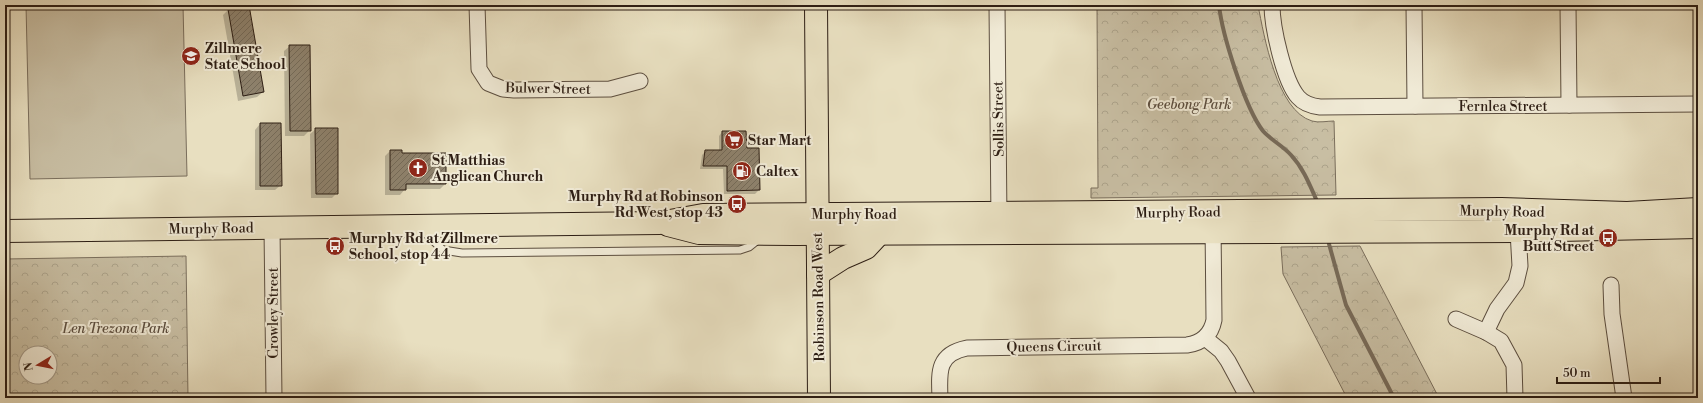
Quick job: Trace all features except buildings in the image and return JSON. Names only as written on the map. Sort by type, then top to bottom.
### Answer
[{"type":"main road","name":"Robinson Road West","points":[[816,5],[819,398]]},
{"type":"main road","name":"Murphy Road","points":[[1213,222],[1501,209],[1627,213],[1698,209]]},
{"type":"main road","name":"Murphy Road","points":[[5,231],[659,223],[703,215],[817,224],[880,232],[999,223]]},
{"type":"main road","name":"Murphy Road","points":[[659,223],[699,233],[763,234],[817,224],[1213,222],[1518,231],[1698,227]]},
{"type":"main road","points":[[818,274],[843,258],[866,248],[880,232]]},
{"type":"street","name":"Bulwer Street","points":[[477,5],[480,69],[484,79],[494,87],[514,90],[610,89],[640,81]]},
{"type":"street","name":"Sollis Street","points":[[997,5],[999,223]]},
{"type":"street","name":"Fernlea Street","points":[[1272,5],[1276,36],[1289,81],[1297,97],[1309,105],[1320,107],[1698,104]]},
{"type":"street","points":[[1414,5],[1414,106]]},
{"type":"street","points":[[1568,5],[1569,105]]},
{"type":"street","points":[[1213,222],[1214,320],[1212,327],[1205,338],[1220,351],[1228,361],[1248,398]]},
{"type":"street","name":"Crowley Street","points":[[272,227],[274,398]]},
{"type":"street","points":[[1486,332],[1497,308],[1516,283],[1520,266],[1518,231]]},
{"type":"street","points":[[1611,285],[1612,314],[1624,398]]},
{"type":"street","points":[[1456,319],[1486,332],[1501,341],[1514,365],[1514,398]]},
{"type":"street","name":"Queens Circuit","points":[[940,398],[942,365],[946,357],[959,349],[1187,345],[1194,344],[1205,338]]},
{"type":"lane","points":[[418,225],[443,250],[462,253],[740,250],[756,243],[763,234]]},
{"type":"green space","points":[[26,5],[183,5],[187,176],[30,179]]},
{"type":"green space","name":"Geebong Park","points":[[1097,5],[1258,5],[1268,53],[1281,88],[1290,103],[1300,114],[1314,122],[1334,121],[1336,195],[1091,198],[1091,188],[1098,188]]},
{"type":"green space","points":[[1360,246],[1439,398],[1347,398],[1283,274],[1281,247]]},
{"type":"green space","name":"Len Trezona Park","points":[[186,256],[188,398],[5,398],[5,259]]},
{"type":"waterway","points":[[1219,5],[1229,52],[1249,106],[1263,131],[1288,152],[1299,165],[1316,199]]},
{"type":"waterway","points":[[1329,244],[1346,305],[1394,398]]},
{"type":"place","name":"Zillmere State School","points":[[191,56]]},
{"type":"place","name":"Star Mart","points":[[734,140]]},
{"type":"place","name":"St Matthias Anglican Church","points":[[418,168]]},
{"type":"place","name":"Caltex","points":[[742,171]]},
{"type":"place","name":"Murphy Rd at Robinson Rd West, stop 43","points":[[737,204]]},
{"type":"place","name":"Murphy Rd at Butt Street","points":[[1608,238]]},
{"type":"place","name":"Murphy Rd at Zillmere School, stop 44","points":[[335,246]]}]
